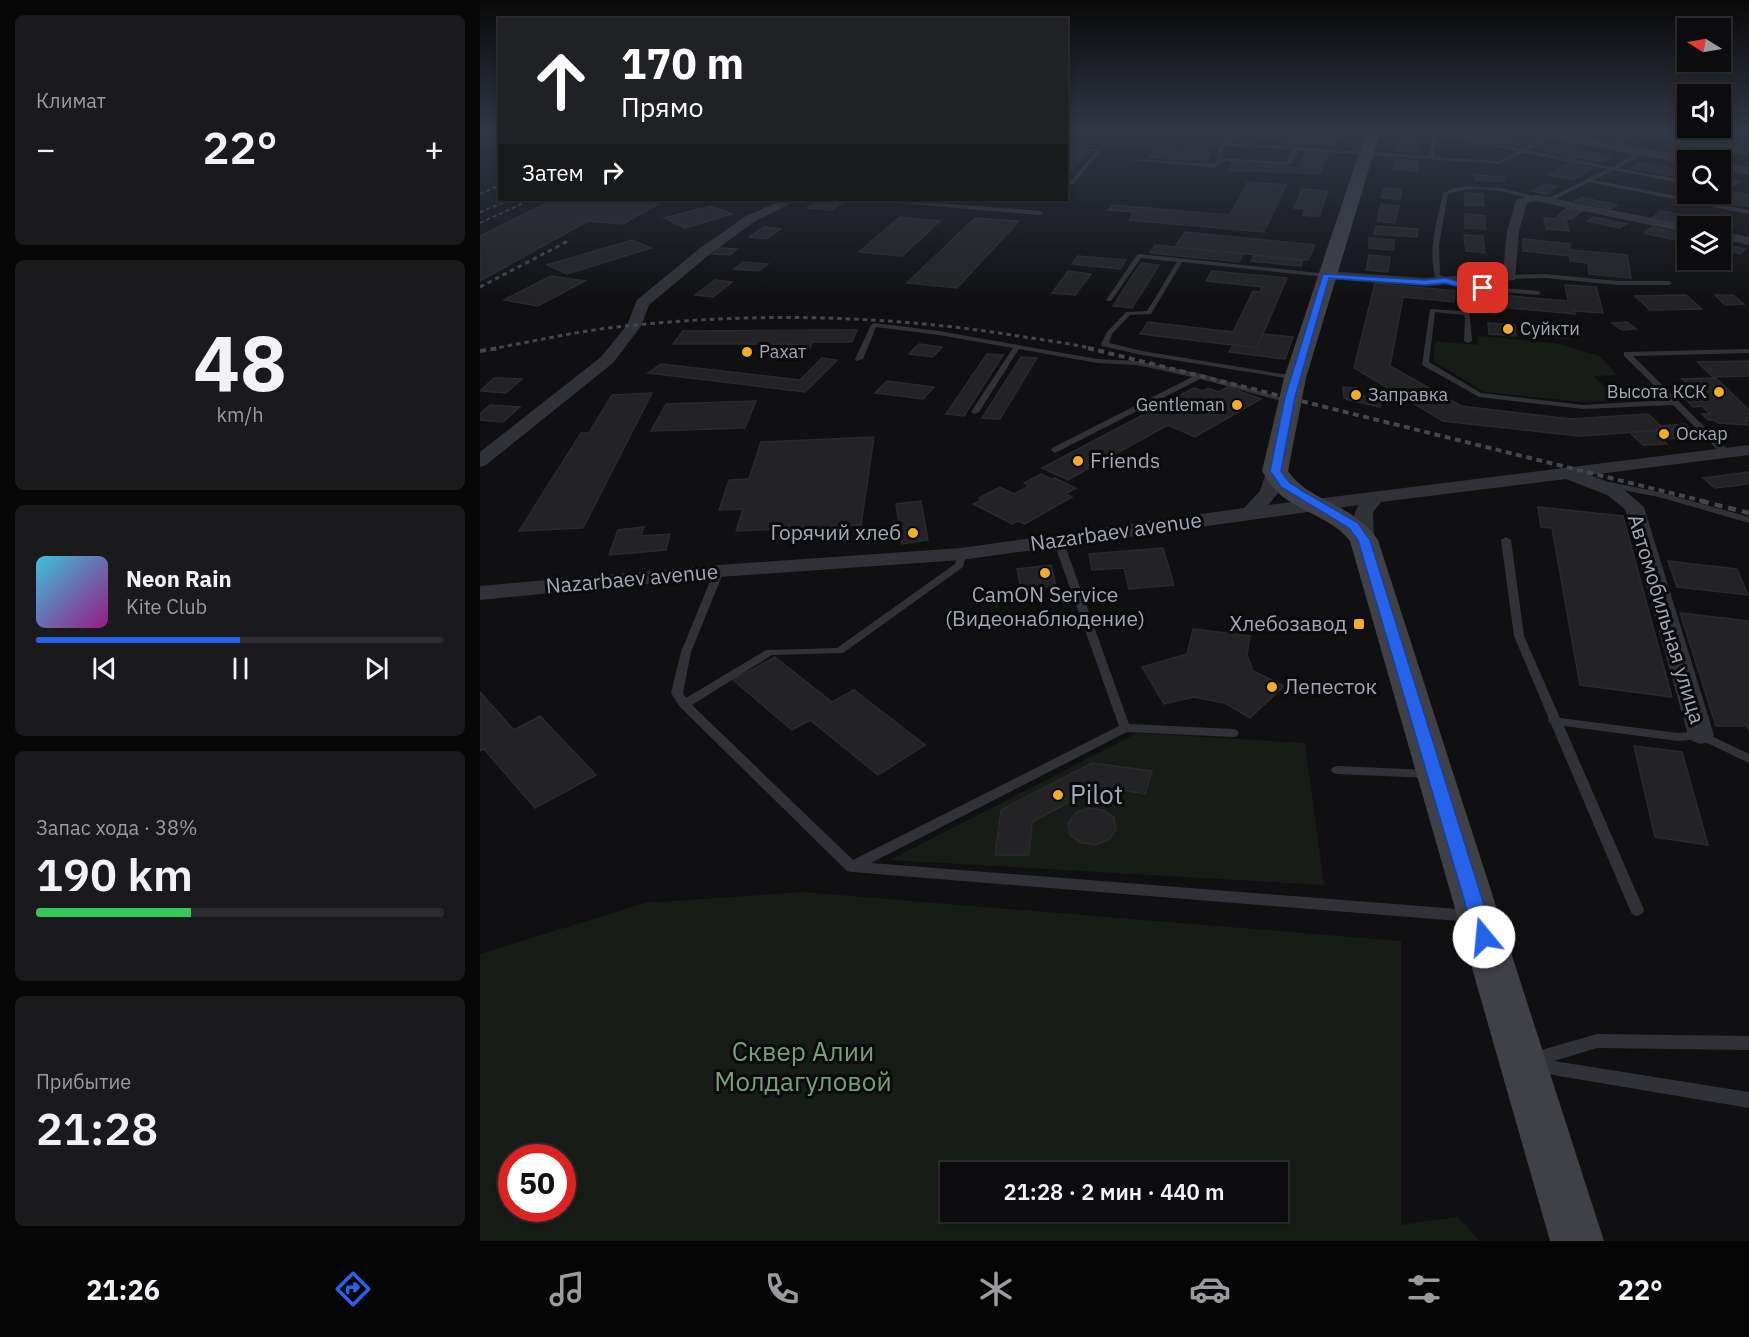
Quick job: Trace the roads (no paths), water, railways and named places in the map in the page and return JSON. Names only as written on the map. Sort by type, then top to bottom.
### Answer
[{"type":"main road","points":[[1355,187],[1295,378],[1275,471],[1285,484],[1354,526],[1364,540],[1577,1241]]},
{"type":"street","points":[[1326,275],[1425,282],[1510,277],[1513,231],[1522,201],[1536,198],[1677,227]]},
{"type":"street","points":[[480,461],[607,360],[634,326],[642,303],[705,251],[750,219],[789,201]]},
{"type":"street","points":[[1731,237],[1749,241]]},
{"type":"street","name":"Nazarbaev avenue","points":[[481,594],[719,571],[961,554],[1318,504],[1565,475],[1749,450]]},
{"type":"street","points":[[1251,513],[1262,504],[1269,492],[1275,471]]},
{"type":"street","name":"Автомобильная улица","points":[[1565,475],[1601,484],[1622,494],[1634,507],[1701,735]]},
{"type":"street","points":[[1364,540],[1363,512],[1375,497]]},
{"type":"lane","points":[[1536,198],[1519,192],[1466,187],[1455,188],[1446,193],[1440,221],[1436,266],[1437,276],[1465,287],[1538,293]]},
{"type":"lane","points":[[1549,200],[1575,187]]},
{"type":"lane","points":[[1623,187],[1749,212]]},
{"type":"lane","points":[[899,201],[1040,213]]},
{"type":"lane","points":[[1109,300],[1139,256],[1326,275]]},
{"type":"lane","points":[[1180,261],[1149,314],[1128,313],[1109,333],[1105,344],[1142,353],[1295,378]]},
{"type":"lane","points":[[1510,277],[1545,276],[1618,283],[1669,283]]},
{"type":"lane","points":[[1465,287],[1468,340]]},
{"type":"lane","points":[[1465,313],[1432,310],[1425,363],[1479,395],[1583,407],[1676,402]]},
{"type":"lane","points":[[859,359],[874,325],[1018,346],[1097,361],[1137,363],[1199,376],[1289,401]]},
{"type":"lane","points":[[975,412],[1018,346]]},
{"type":"lane","points":[[1726,453],[1627,354],[1749,351]]},
{"type":"lane","points":[[1055,450],[1199,376]]},
{"type":"lane","points":[[1601,484],[1660,495],[1749,520]]},
{"type":"lane","points":[[1058,540],[1125,728]]},
{"type":"lane","points":[[1506,540],[1519,636],[1637,910]]},
{"type":"lane","points":[[684,704],[770,652],[839,651],[960,565],[961,554]]},
{"type":"lane","points":[[719,571],[686,652],[677,693],[684,704],[852,867],[1478,916]]},
{"type":"lane","points":[[1554,721],[1678,737],[1701,735],[1749,759]]},
{"type":"lane","points":[[852,867],[1125,728],[1233,733]]},
{"type":"lane","points":[[1337,770],[1435,774]]},
{"type":"lane","points":[[1522,1063],[1597,1041],[1749,1043]]},
{"type":"lane","points":[[1522,1063],[1749,1100]]},
{"type":"railway","points":[[480,194],[496,187]]},
{"type":"railway","points":[[480,212],[508,201]]},
{"type":"railway","points":[[480,223],[528,201]]},
{"type":"railway","points":[[480,287],[570,240]]},
{"type":"railway","points":[[491,349],[608,328],[710,319],[761,318],[916,323],[1066,343],[1094,349]]},
{"type":"railway","points":[[480,351],[499,348]]},
{"type":"railway","points":[[1088,348],[1707,502]]},
{"type":"railway","points":[[1701,501],[1749,513]]},
{"type":"place","name":"Суйкти","points":[[1508,329]]},
{"type":"place","name":"Рахат","points":[[747,352]]},
{"type":"place","name":"Высота КСК","points":[[1719,392]]},
{"type":"place","name":"Заправка","points":[[1356,395]]},
{"type":"place","name":"Gentleman","points":[[1237,405]]},
{"type":"place","name":"Оскар","points":[[1664,434]]},
{"type":"place","name":"Friends","points":[[1078,461]]},
{"type":"place","name":"Горячий хлеб","points":[[913,533]]},
{"type":"place","name":"CamON Service (Видеонаблюдение)","points":[[1045,573]]},
{"type":"place","name":"Хлебозавод","points":[[1359,624]]},
{"type":"place","name":"Лепесток","points":[[1272,687]]},
{"type":"place","name":"Pilot","points":[[1058,795]]},
{"type":"park label","name":"Сквер Алии Молдагуловой","points":[[803,1067]]}]
